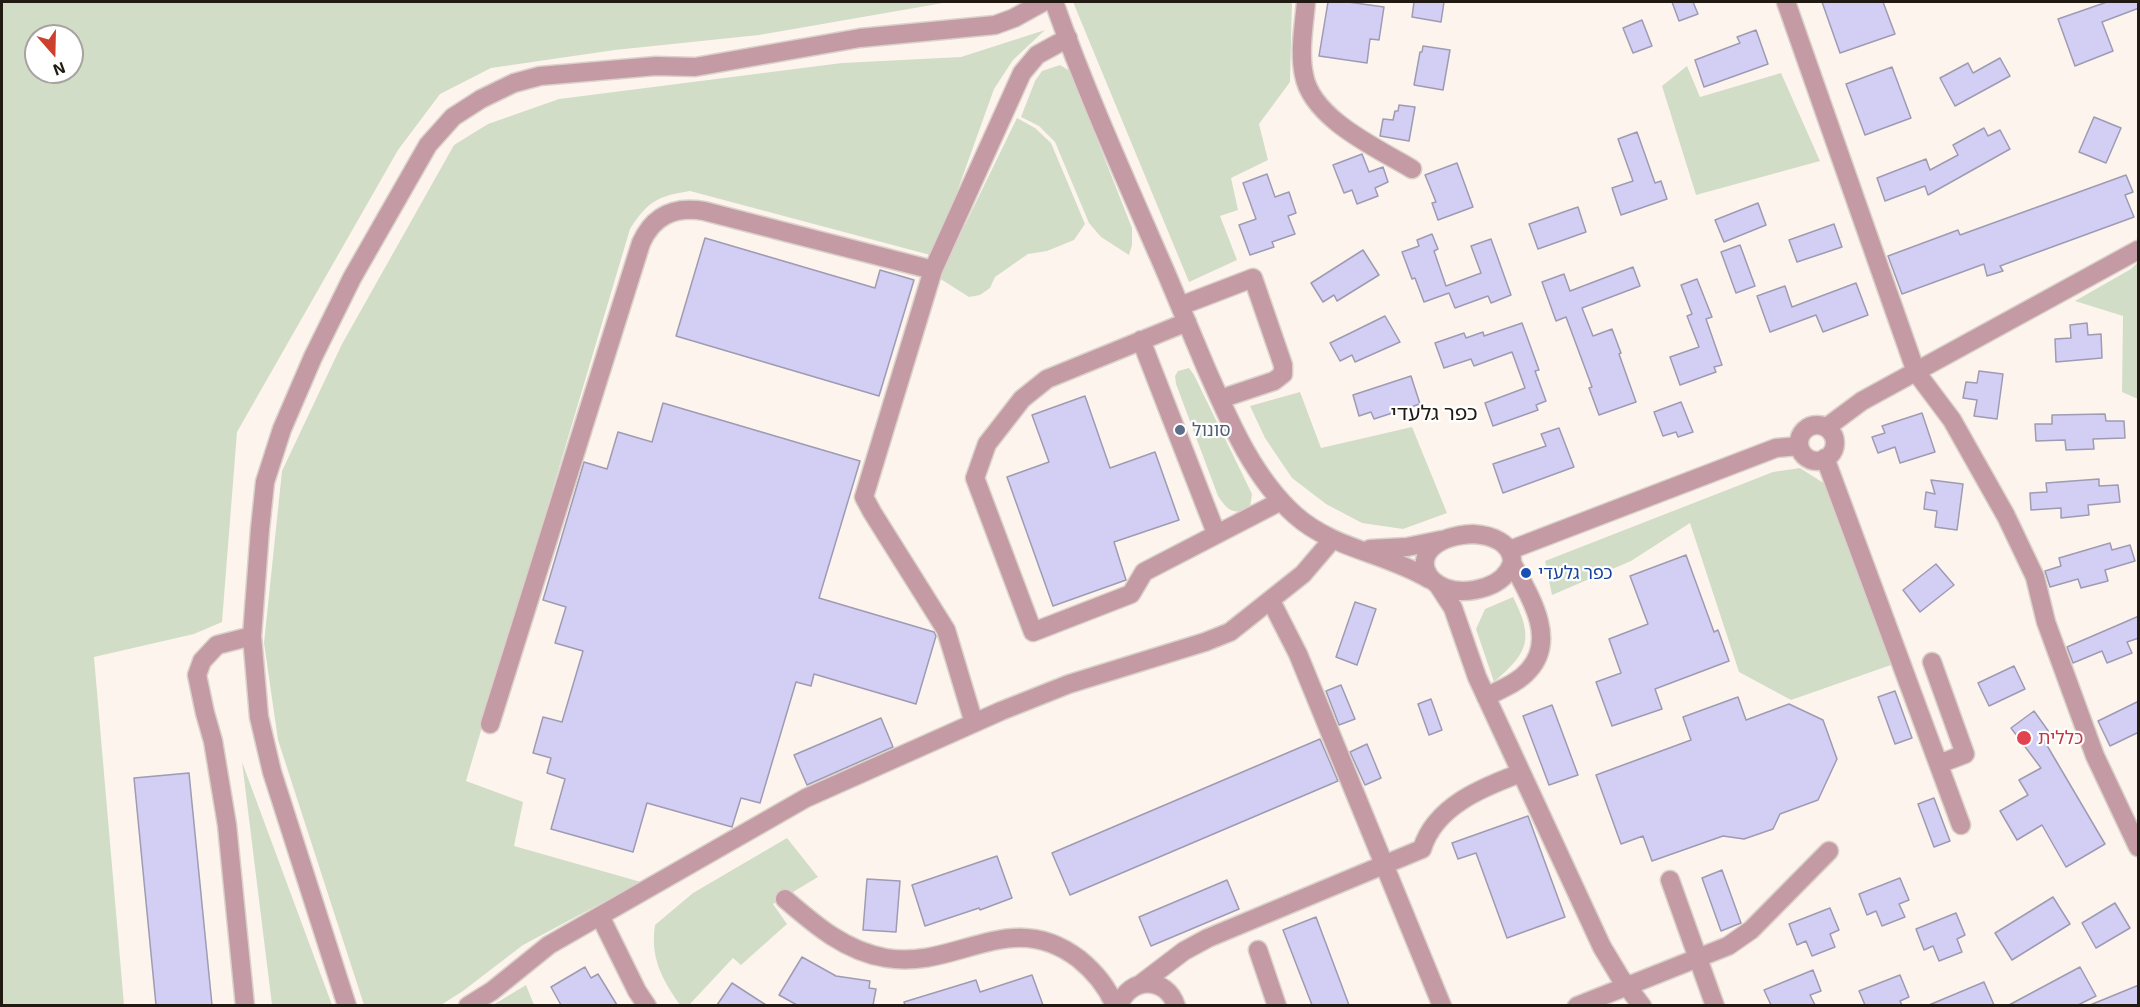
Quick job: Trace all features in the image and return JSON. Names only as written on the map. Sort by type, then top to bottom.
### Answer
[{"type":"street","points":[[347,1005],[272,772],[258,717],[252,636],[260,529],[266,482],[282,429],[313,357],[352,278],[428,145],[453,117],[481,99],[514,83],[540,76],[656,66],[695,66],[860,38],[995,25],[1014,18],[1043,2]]},
{"type":"street","points":[[1054,2],[1094,106],[1220,399],[1254,466],[1281,501],[1310,527],[1332,540],[1398,562],[1434,582],[1463,591],[1484,587],[1501,579],[1509,572],[1511,556]]},
{"type":"street","points":[[1306,2],[1303,60],[1308,88],[1331,119],[1347,131],[1412,169]]},
{"type":"street","points":[[1786,2],[1916,372],[1952,420],[2006,516],[2035,576],[2046,622],[2095,756],[2139,847]]},
{"type":"street","points":[[974,723],[946,630],[864,497],[933,270],[1022,73],[1037,55],[1068,38]]},
{"type":"street","points":[[490,724],[641,243],[648,230],[658,219],[677,210],[704,211],[933,270]]},
{"type":"street","points":[[1827,427],[1862,401],[2139,249]]},
{"type":"street","points":[[1220,399],[1274,381],[1283,374],[1283,365],[1253,278],[1183,314],[1141,340],[1047,379],[1022,399],[987,444],[978,464],[975,478],[1033,632],[1131,594],[1144,572],[1281,501]]},
{"type":"street","points":[[1141,340],[1216,533]]},
{"type":"street","points":[[1816,424],[1827,427],[1835,445],[1832,453],[1817,461],[1802,454],[1799,437],[1805,428],[1816,424]]},
{"type":"street","points":[[1511,556],[1776,448],[1799,446]]},
{"type":"street","points":[[1825,458],[1961,825]]},
{"type":"street","points":[[1360,549],[1407,547],[1473,534],[1498,540],[1511,556],[1537,615],[1541,633],[1541,648],[1537,660],[1521,678],[1486,697]]},
{"type":"street","points":[[1452,537],[1435,545],[1425,557],[1423,566],[1453,608],[1486,697],[1602,947],[1626,986],[1642,1005]]},
{"type":"street","points":[[468,1005],[511,977],[549,945],[806,798],[974,723],[1069,684],[1205,642],[1230,632],[1303,574],[1332,540]]},
{"type":"street","points":[[1462,634],[1469,603],[1484,587]]},
{"type":"street","points":[[1271,600],[1298,654],[1443,1005]]},
{"type":"street","points":[[245,1005],[227,825],[213,741],[197,675],[202,661],[217,645],[252,636]]},
{"type":"street","points":[[1932,662],[1965,754],[1939,764]]},
{"type":"street","points":[[785,898],[838,940],[870,955],[888,959],[929,958],[1004,938],[1046,941],[1077,958],[1095,974],[1117,1005],[1126,992],[1191,946],[1422,849],[1435,823],[1463,800],[1488,786],[1521,773]]},
{"type":"street","points":[[1577,1005],[1728,946],[1750,930],[1829,851]]},
{"type":"street","points":[[1670,880],[1715,1005]]},
{"type":"street","points":[[600,916],[637,991],[647,1005]]},
{"type":"street","points":[[1176,1004],[1172,988],[1175,972],[1191,946]]},
{"type":"street","points":[[1258,950],[1277,1005]]},
{"type":"street","points":[[1095,974],[1115,981],[1151,982],[1164,987],[1176,1004]]},
{"type":"green space","points":[[2,2],[949,2],[759,35],[615,50],[491,68],[440,94],[398,150],[237,432],[222,622],[194,634],[94,657],[124,1005],[2,1005]]},
{"type":"green space","points":[[1073,2],[1292,2],[1290,82],[1259,124],[1268,160],[1231,178],[1238,210],[1220,216],[1237,260],[1189,282]]},
{"type":"green space","points":[[1045,30],[1013,60],[994,89],[934,256],[690,191],[655,201],[636,220],[630,229],[466,781],[523,802],[514,846],[641,882],[523,945],[441,1005],[364,1005],[278,740],[264,643],[282,471],[342,344],[454,145],[488,124],[559,99],[842,63],[961,57]]},
{"type":"green space","points":[[1060,65],[1070,71],[1132,228],[1132,245],[1129,255],[1101,237],[1089,223],[1055,142],[1039,126],[1021,117],[1035,81],[1042,71]]},
{"type":"green space","points":[[1687,66],[1700,97],[1781,73],[1820,161],[1696,195],[1662,86]]},
{"type":"green space","points":[[1017,118],[1035,128],[1051,143],[1085,224],[1074,240],[1047,251],[1028,254],[995,277],[990,288],[980,295],[969,297],[939,278]]},
{"type":"green space","points":[[2138,262],[2138,399],[2122,392],[2123,316],[2075,301],[2131,269]]},
{"type":"green space","points":[[1189,368],[1252,494],[1250,508],[1240,511],[1231,510],[1218,496],[1176,384],[1175,376],[1178,371]]},
{"type":"green space","points":[[1300,392],[1321,448],[1412,427],[1447,513],[1403,529],[1362,523],[1326,504],[1292,478],[1265,438],[1250,406]]},
{"type":"green space","points":[[1800,468],[1825,484],[1891,665],[1791,700],[1739,672],[1690,523],[1631,561],[1552,595],[1545,561],[1773,472]]},
{"type":"green space","points":[[1513,597],[1524,624],[1524,644],[1515,662],[1494,682],[1476,629],[1485,609]]},
{"type":"green space","points":[[242,762],[332,1005],[272,1005]]},
{"type":"green space","points":[[787,838],[818,877],[773,904],[787,924],[741,965],[733,958],[689,1005],[680,1005],[659,968],[654,948],[655,925],[693,893]]},
{"type":"green space","points":[[526,985],[534,1005],[493,1005]]},
{"type":"building","points":[[1328,2],[1384,7],[1379,40],[1370,39],[1367,63],[1319,56]]},
{"type":"building","points":[[1414,2],[1444,2],[1441,22],[1412,17]]},
{"type":"building","points":[[1672,2],[1693,2],[1698,14],[1679,21]]},
{"type":"building","points":[[1822,2],[1883,2],[1895,34],[1840,53]]},
{"type":"building","points":[[2107,2],[2139,2],[2139,8],[2102,22],[2113,51],[2075,66],[2058,19]]},
{"type":"building","points":[[1642,20],[1652,46],[1633,53],[1623,28]]},
{"type":"building","points":[[1756,30],[1768,64],[1704,87],[1695,60],[1740,43],[1737,37]]},
{"type":"building","points":[[1423,46],[1450,50],[1443,90],[1414,85]]},
{"type":"building","points":[[2000,58],[2010,76],[1955,106],[1940,78],[1968,63],[1973,73]]},
{"type":"building","points":[[1892,67],[1911,118],[1865,135],[1846,84]]},
{"type":"building","points":[[1399,105],[1415,107],[1409,141],[1380,136],[1383,119],[1393,120]]},
{"type":"building","points":[[2094,117],[2121,128],[2106,163],[2079,152]]},
{"type":"building","points":[[1984,128],[1988,136],[2000,130],[2010,149],[1928,195],[1925,186],[1885,201],[1877,178],[1926,159],[1930,170],[1958,155],[1953,145]]},
{"type":"building","points":[[1637,132],[1655,183],[1661,181],[1667,199],[1621,215],[1612,188],[1633,181],[1618,139]]},
{"type":"building","points":[[1362,154],[1369,172],[1383,167],[1388,182],[1375,188],[1378,196],[1357,204],[1352,190],[1344,193],[1333,165]]},
{"type":"building","points":[[1457,163],[1473,207],[1438,220],[1432,203],[1436,202],[1425,175]]},
{"type":"building","points":[[1267,174],[1275,197],[1289,192],[1296,213],[1288,216],[1295,234],[1272,242],[1274,247],[1250,255],[1239,225],[1256,219],[1243,183]]},
{"type":"building","points":[[2126,175],[2133,192],[2125,195],[2134,217],[2000,266],[2003,271],[1987,276],[1984,264],[1902,294],[1888,256],[1958,230],[1960,235]]},
{"type":"building","points":[[1758,203],[1766,225],[1724,242],[1715,220]]},
{"type":"building","points":[[1578,207],[1586,232],[1538,249],[1529,224]]},
{"type":"building","points":[[1834,224],[1842,247],[1797,262],[1789,240]]},
{"type":"building","points":[[1432,234],[1438,249],[1434,251],[1446,286],[1481,273],[1471,246],[1491,239],[1511,295],[1491,303],[1488,296],[1455,308],[1449,293],[1424,302],[1402,252],[1419,246],[1417,240]]},
{"type":"building","points":[[705,238],[875,288],[880,270],[914,280],[879,396],[676,336]]},
{"type":"building","points":[[1740,245],[1755,286],[1736,293],[1721,252]]},
{"type":"building","points":[[1363,250],[1379,275],[1337,301],[1334,295],[1323,302],[1311,283]]},
{"type":"building","points":[[1633,267],[1640,286],[1582,308],[1593,336],[1612,329],[1636,402],[1599,415],[1589,388],[1592,387],[1566,317],[1556,321],[1542,282],[1564,274],[1570,291]]},
{"type":"building","points":[[1697,279],[1712,317],[1706,319],[1722,365],[1714,367],[1716,372],[1680,385],[1670,357],[1699,347],[1687,316],[1692,314],[1681,285]]},
{"type":"building","points":[[1856,283],[1868,315],[1823,332],[1816,315],[1770,332],[1757,296],[1785,286],[1792,307]]},
{"type":"building","points":[[1385,316],[1400,342],[1355,362],[1352,355],[1340,361],[1330,343]]},
{"type":"building","points":[[1522,323],[1539,370],[1535,371],[1546,401],[1536,405],[1538,410],[1493,426],[1485,403],[1525,388],[1512,352],[1474,366],[1471,359],[1444,368],[1435,343],[1464,333],[1466,338],[1483,332],[1484,336]]},
{"type":"building","points":[[2087,323],[2088,335],[2101,334],[2102,358],[2056,362],[2055,339],[2071,338],[2070,325]]},
{"type":"building","points":[[1979,371],[2003,374],[1997,419],[1974,416],[1977,400],[1963,398],[1966,382],[1977,383]]},
{"type":"building","points":[[1411,376],[1420,404],[1374,419],[1371,412],[1359,416],[1353,395]]},
{"type":"building","points":[[1085,396],[1110,468],[1155,452],[1179,520],[1114,542],[1126,580],[1053,606],[1007,477],[1049,462],[1032,415]]},
{"type":"building","points":[[1681,402],[1693,432],[1678,437],[1676,432],[1663,436],[1654,412]]},
{"type":"building","points":[[663,403],[860,461],[819,598],[934,632],[936,636],[916,704],[814,674],[811,686],[796,682],[760,803],[741,798],[732,827],[647,803],[633,852],[551,829],[565,779],[547,773],[551,758],[533,753],[543,717],[562,722],[583,651],[555,643],[566,607],[543,600],[584,462],[607,469],[618,432],[652,442]]},
{"type":"building","points":[[1922,413],[1935,452],[1900,463],[1895,447],[1878,453],[1872,437],[1885,433],[1882,426]]},
{"type":"building","points":[[2105,414],[2106,421],[2124,421],[2125,438],[2093,439],[2094,449],[2066,450],[2065,440],[2036,441],[2035,424],[2052,424],[2052,415]]},
{"type":"building","points":[[1559,428],[1574,467],[1503,493],[1493,464],[1546,446],[1541,434]]},
{"type":"building","points":[[2099,479],[2099,486],[2118,485],[2120,502],[2088,505],[2089,515],[2061,518],[2061,508],[2031,510],[2030,493],[2047,492],[2046,483]]},
{"type":"building","points":[[1931,480],[1963,484],[1957,530],[1935,527],[1937,511],[1924,509],[1926,492],[1935,494]]},
{"type":"building","points":[[2110,543],[2112,550],[2130,545],[2135,561],[2105,570],[2108,581],[2081,588],[2078,579],[2050,587],[2045,571],[2061,566],[2059,558]]},
{"type":"building","points":[[1686,555],[1714,632],[1718,630],[1729,661],[1655,689],[1662,709],[1612,726],[1596,682],[1621,673],[1609,639],[1648,624],[1630,576]]},
{"type":"building","points":[[1936,564],[1954,585],[1920,612],[1903,590]]},
{"type":"building","points":[[1355,602],[1376,609],[1357,665],[1336,657]]},
{"type":"building","points":[[2139,616],[2139,638],[2127,642],[2132,653],[2107,663],[2102,651],[2073,663],[2067,647]]},
{"type":"building","points":[[2014,666],[2025,689],[1989,706],[1978,683]]},
{"type":"building","points":[[1341,685],[1355,719],[1339,725],[1326,691]]},
{"type":"building","points":[[1895,691],[1912,738],[1895,744],[1878,697]]},
{"type":"building","points":[[1738,697],[1746,720],[1789,704],[1823,720],[1837,759],[1818,800],[1780,814],[1773,829],[1744,839],[1723,836],[1652,861],[1643,836],[1621,844],[1596,775],[1691,740],[1683,717]]},
{"type":"building","points":[[1431,699],[1442,730],[1429,735],[1418,704]]},
{"type":"building","points":[[2139,701],[2139,732],[2110,746],[2098,721]]},
{"type":"building","points":[[1552,705],[1578,775],[1549,785],[1523,716]]},
{"type":"building","points":[[2034,711],[2049,732],[2042,737],[2105,844],[2066,867],[2042,825],[2017,840],[2000,811],[2028,795],[2019,780],[2041,768],[2011,728]]},
{"type":"building","points":[[881,718],[893,747],[807,785],[794,755]]},
{"type":"building","points":[[1320,739],[1338,781],[1070,895],[1052,853]]},
{"type":"building","points":[[1367,744],[1381,778],[1365,785],[1350,752]]},
{"type":"building","points":[[189,773],[212,1005],[156,1005],[134,778]]},
{"type":"building","points":[[1934,798],[1950,841],[1934,847],[1918,804]]},
{"type":"building","points":[[1528,816],[1565,917],[1507,938],[1476,853],[1458,859],[1452,843]]},
{"type":"building","points":[[997,856],[1012,898],[925,926],[912,885]]},
{"type":"building","points":[[1722,870],[1741,923],[1721,931],[1702,878]]},
{"type":"building","points":[[1900,878],[1909,900],[1899,904],[1905,917],[1882,926],[1876,911],[1867,915],[1859,894]]},
{"type":"building","points":[[867,879],[900,881],[896,932],[863,930]]},
{"type":"building","points":[[1227,880],[1239,909],[1151,946],[1139,917]]},
{"type":"building","points":[[2053,897],[2070,924],[2012,960],[1995,933]]},
{"type":"building","points":[[2115,903],[2130,928],[2096,948],[2082,923]]},
{"type":"building","points":[[1830,908],[1839,930],[1830,934],[1835,947],[1812,956],[1806,941],[1797,945],[1789,924]]},
{"type":"building","points":[[1956,913],[1965,935],[1957,939],[1962,952],[1939,961],[1933,946],[1924,950],[1916,929]]},
{"type":"building","points":[[1316,917],[1349,1005],[1312,1005],[1283,930]]},
{"type":"building","points":[[802,957],[836,976],[870,981],[869,988],[876,989],[873,1005],[797,1005],[779,995]]},
{"type":"building","points":[[585,967],[591,978],[598,974],[617,1005],[561,1005],[551,987]]},
{"type":"building","points":[[2080,967],[2096,996],[2078,1005],[2009,1005]]},
{"type":"building","points":[[1813,970],[1821,991],[1810,995],[1815,1005],[1771,1005],[1764,990]]},
{"type":"building","points":[[1032,975],[1043,1005],[905,1005],[904,1002],[976,980],[980,992]]},
{"type":"building","points":[[1900,975],[1909,997],[1900,1001],[1902,1005],[1865,1005],[1859,991]]},
{"type":"building","points":[[1984,982],[1994,1005],[1929,1005]]},
{"type":"building","points":[[732,983],[766,1005],[717,1005]]},
{"type":"building","points":[[2139,985],[2139,1005],[2090,1005]]},
{"type":"place","name":"סונול","points":[[1180,430]]},
{"type":"place","name":"כפר גלעדי","points":[[1526,573]]},
{"type":"place","name":"כללית","points":[[2024,738]]},
{"type":"district","name":"כפר גלעדי","points":[[1434,413]]}]
